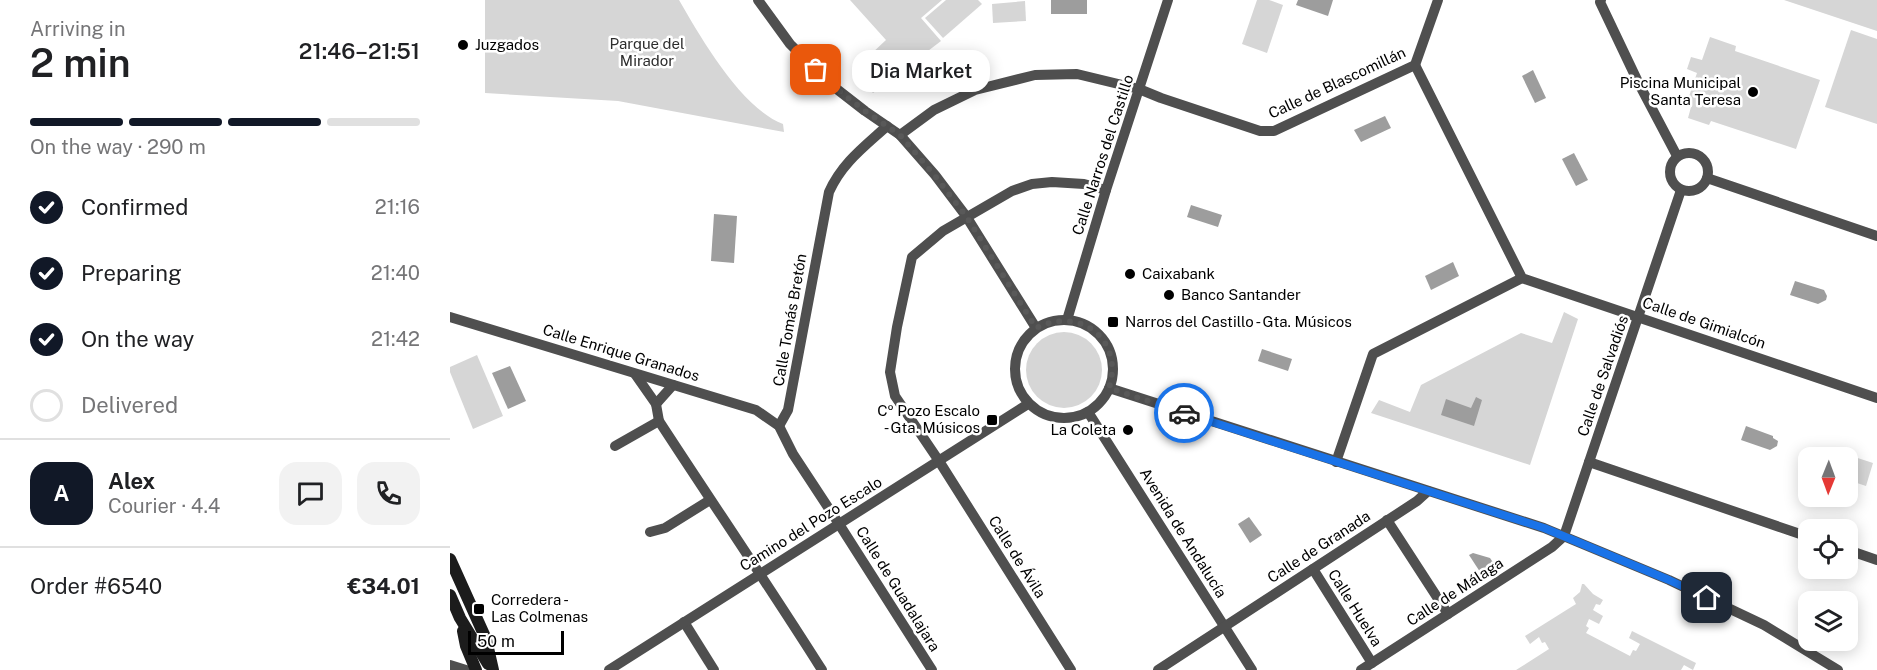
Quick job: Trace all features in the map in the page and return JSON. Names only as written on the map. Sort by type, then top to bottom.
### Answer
[{"type":"main road","points":[[450,559],[486,639],[492,670]]},
{"type":"main road","points":[[450,595],[460,618],[492,670]]},
{"type":"main road","points":[[460,618],[466,646],[476,670]]},
{"type":"street","points":[[758,0],[790,44],[814,68],[856,104],[900,135],[935,176],[966,216],[1036,328]]},
{"type":"street","name":"Calle Narros del Castillo","points":[[1067,320],[1106,190],[1168,0]]},
{"type":"street","name":"Calle de Blascomillán","points":[[900,135],[934,110],[975,90],[1035,75],[1077,74],[1139,89],[1260,131],[1274,130],[1415,65],[1438,0]]},
{"type":"street","points":[[1598,1],[1677,156]]},
{"type":"street","points":[[1336,462],[1372,354],[1522,278],[1415,65]]},
{"type":"street","name":"Calle Tomás Bretón","points":[[779,426],[788,410],[829,192],[844,166],[887,126]]},
{"type":"street","points":[[1684,153],[1699,155],[1708,167],[1707,178],[1697,190],[1681,190],[1672,182],[1670,168],[1677,156],[1684,153]]},
{"type":"street","points":[[1707,178],[1877,236]]},
{"type":"street","name":"Calle de Ávila","points":[[1071,670],[939,461],[895,396],[890,372],[912,258],[943,231],[1012,191],[1032,184],[1052,182],[1084,184],[1106,190]]},
{"type":"street","name":"Calle de Salvadiós","points":[[1564,536],[1681,190]]},
{"type":"street","name":"Calle de Gimialcón","points":[[1522,278],[1877,398]]},
{"type":"street","name":"Calle Enrique Granados","points":[[450,317],[756,410],[779,426]]},
{"type":"street","points":[[1056,320],[1067,320],[1083,324],[1096,332],[1111,354],[1113,371],[1109,388],[1101,402],[1081,415],[1063,418],[1044,414],[1028,404],[1018,388],[1014,369],[1015,359],[1023,341],[1036,328],[1056,320]]},
{"type":"street","points":[[635,374],[656,404],[659,421],[822,670]]},
{"type":"street","points":[[656,404],[673,385]]},
{"type":"street","points":[[1109,388],[1544,528],[1669,580],[1764,625],[1838,670]]},
{"type":"street","name":"Camino del Pozo Escalo","points":[[609,670],[1028,404]]},
{"type":"street","name":"Avenida de Andalucía","points":[[1088,412],[1252,670]]},
{"type":"street","points":[[615,446],[659,421]]},
{"type":"street","points":[[779,426],[793,454],[840,524]]},
{"type":"street","points":[[1589,462],[1798,533]]},
{"type":"street","name":"Calle de Granada","points":[[1158,670],[1417,501],[1428,491]]},
{"type":"street","points":[[650,531],[665,528],[710,500]]},
{"type":"street","points":[[1388,520],[1448,615]]},
{"type":"street","name":"Calle de Guadalajara","points":[[840,524],[932,670]]},
{"type":"street","name":"Calle de Málaga","points":[[1361,670],[1552,548],[1564,536]]},
{"type":"street","points":[[1858,553],[1877,560]]},
{"type":"street","name":"Calle Huelva","points":[[1313,569],[1372,663]]},
{"type":"street","points":[[684,622],[714,670]]},
{"type":"street","points":[[450,665],[466,670]]},
{"type":"green space","name":"Parque del Mirador","points":[[485,0],[679,0],[710,52],[737,88],[767,116],[783,124],[784,132],[618,101],[485,93]]},
{"type":"green space","points":[[850,0],[942,0],[921,18],[941,41],[873,93],[853,71],[886,40]]},
{"type":"green space","points":[[946,0],[978,0],[982,4],[943,38],[925,18]]},
{"type":"green space","points":[[1257,0],[1269,0],[1283,5],[1267,53],[1242,44]]},
{"type":"green space","points":[[1784,0],[1877,0],[1877,31]]},
{"type":"green space","points":[[1025,1],[1026,21],[993,23],[992,4]]},
{"type":"green space","points":[[1851,30],[1877,39],[1877,124],[1825,107]]},
{"type":"green space","name":"Piscina Municipal Santa Teresa","points":[[1710,37],[1736,46],[1735,51],[1820,80],[1796,149],[1711,121],[1709,125],[1688,118],[1691,107],[1686,105],[1697,73],[1687,69],[1691,57],[1702,60]]},
{"type":"green space","points":[[1564,312],[1578,319],[1530,465],[1371,413],[1379,400],[1410,412],[1421,385],[1521,333],[1552,343]]},
{"type":"green space","points":[[1064,332],[1078,335],[1091,343],[1099,356],[1102,370],[1099,384],[1091,397],[1078,405],[1064,408],[1050,405],[1037,397],[1029,384],[1026,370],[1029,356],[1037,343],[1050,335]]},
{"type":"green space","points":[[477,355],[503,416],[473,429],[450,367]]},
{"type":"green space","points":[[1858,458],[1873,463],[1866,486],[1858,483]]},
{"type":"green space","points":[[1582,584],[1603,600],[1600,605],[1596,604],[1593,610],[1603,616],[1599,624],[1589,619],[1586,626],[1589,628],[1586,633],[1630,656],[1640,644],[1629,638],[1632,631],[1696,663],[1693,670],[1684,665],[1681,670],[1516,670],[1549,649],[1539,637],[1530,644],[1525,636],[1576,604],[1573,598],[1580,592]]},
{"type":"shaded area","points":[[1051,0],[1087,0],[1087,14],[1051,14]]},
{"type":"shaded area","points":[[1298,0],[1333,0],[1328,16],[1296,5]]},
{"type":"shaded area","points":[[1533,70],[1546,98],[1535,103],[1522,76]]},
{"type":"shaded area","points":[[1385,116],[1391,128],[1361,142],[1354,130]]},
{"type":"shaded area","points":[[1574,153],[1588,180],[1576,186],[1562,159]]},
{"type":"shaded area","points":[[1191,205],[1222,215],[1218,227],[1187,217]]},
{"type":"shaded area","points":[[714,214],[737,216],[734,263],[711,261]]},
{"type":"shaded area","points":[[1453,262],[1459,276],[1431,290],[1425,276]]},
{"type":"shaded area","points":[[1795,281],[1824,290],[1826,300],[1818,304],[1790,295]]},
{"type":"shaded area","points":[[1262,349],[1292,359],[1288,371],[1258,361]]},
{"type":"shaded area","points":[[510,366],[526,401],[508,409],[492,373]]},
{"type":"shaded area","points":[[1476,397],[1482,400],[1474,426],[1441,415],[1446,399],[1471,408]]},
{"type":"shaded area","points":[[1746,426],[1773,436],[1778,441],[1777,446],[1770,450],[1741,440]]},
{"type":"shaded area","points":[[1249,517],[1262,535],[1250,543],[1238,524]]},
{"type":"shaded area","points":[[1473,553],[1490,558],[1497,568],[1484,578],[1469,555]]},
{"type":"way so far","points":[[816,70],[865,111],[900,135],[935,176],[966,216],[1036,328],[1056,320],[1083,324],[1102,338],[1111,354],[1113,371],[1109,388],[1184,413]]},
{"type":"place","name":"Juzgados","points":[[463,45]]},
{"type":"place","name":"Dia Market","points":[[816,70]]},
{"type":"place","name":"Piscina Municipal Santa Teresa","points":[[1753,92]]},
{"type":"place","name":"Caixabank","points":[[1130,274]]},
{"type":"place","name":"Banco Santander","points":[[1169,295]]},
{"type":"place","name":"Narros del Castillo - Gta. Músicos","points":[[1113,322]]},
{"type":"place","name":"Cº Pozo Escalo - Gta. Músicos","points":[[992,420]]},
{"type":"place","name":"La Coleta","points":[[1128,430]]},
{"type":"place","name":"Corredera - Las Colmenas","points":[[479,609]]},
{"type":"route","points":[[1184,413],[1544,528],[1707,598]]}]
